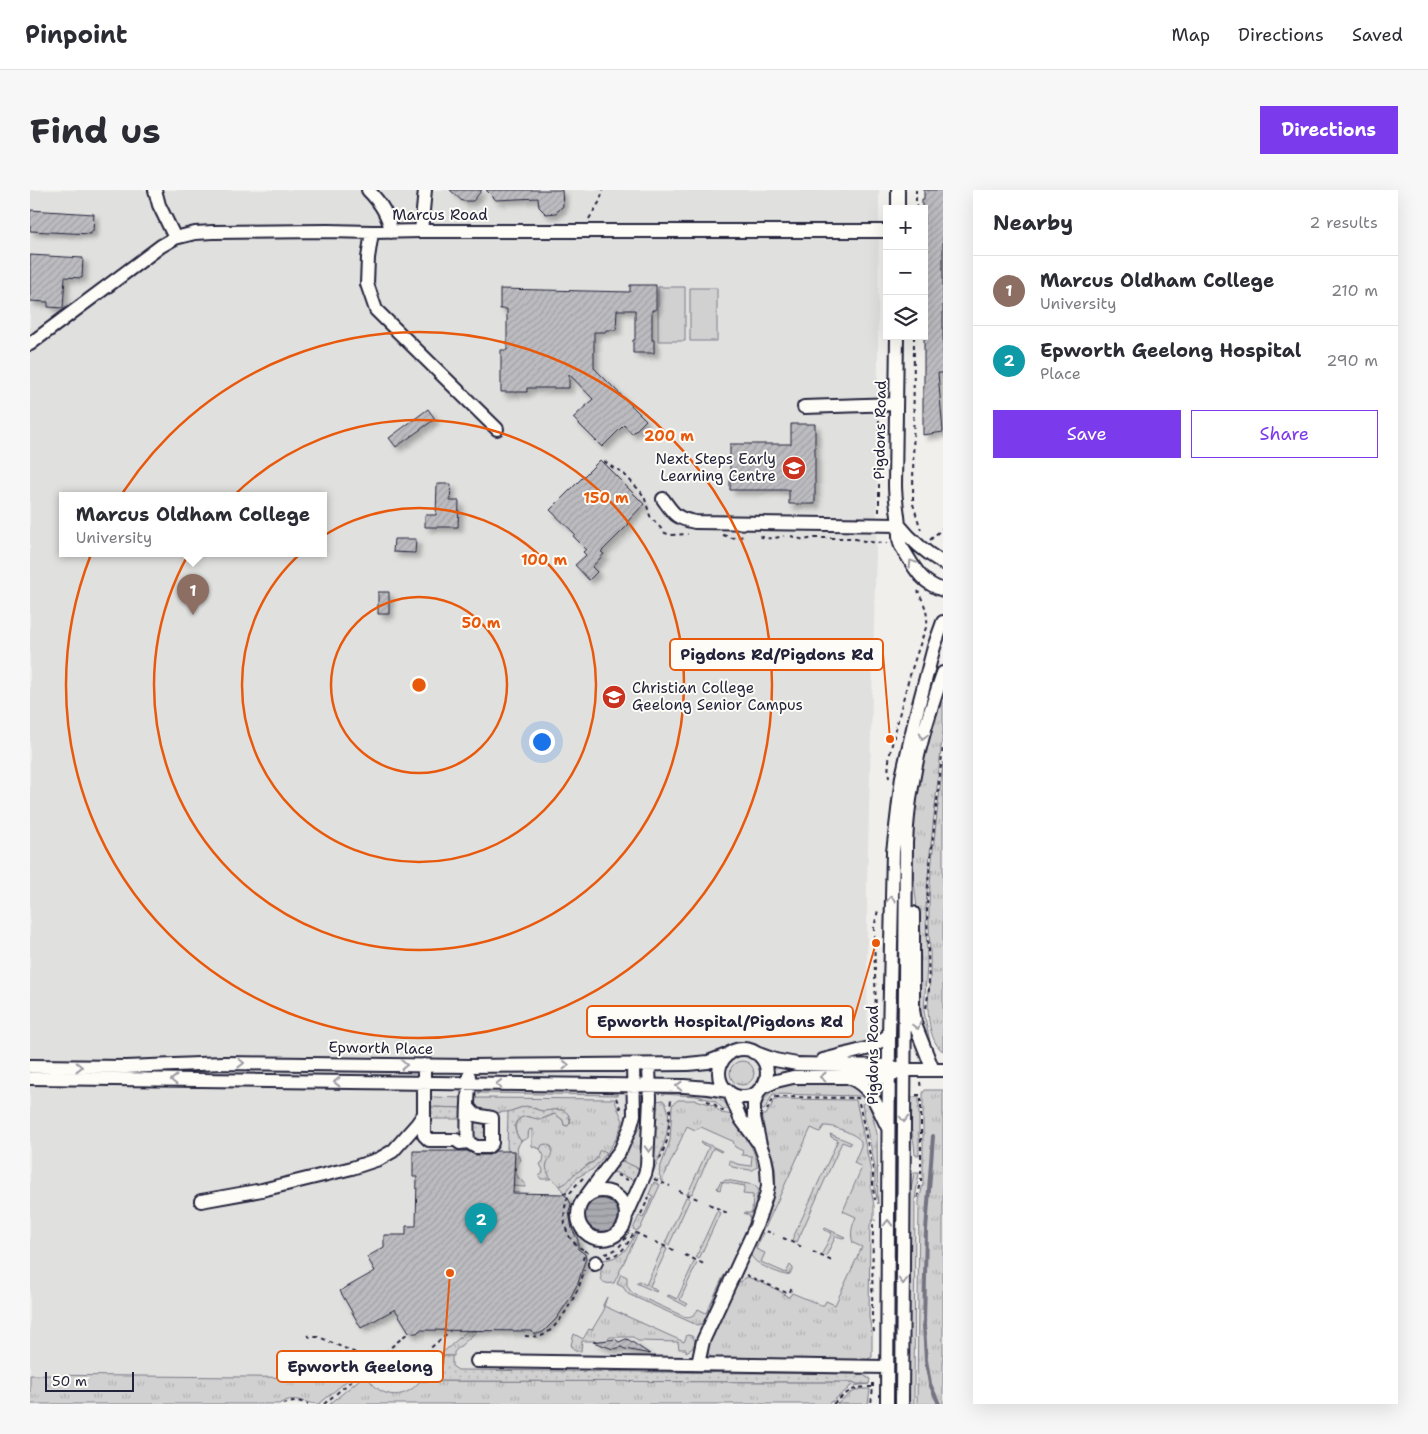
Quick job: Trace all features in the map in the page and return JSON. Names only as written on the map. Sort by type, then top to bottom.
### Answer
[{"type":"street","points":[[155,190],[159,205],[175,238]]},
{"type":"street","points":[[368,190],[383,208],[390,221],[391,232]]},
{"type":"street","points":[[421,231],[425,190]]},
{"type":"street","points":[[898,190],[898,205]]},
{"type":"street","name":"Marcus Road","points":[[30,344],[161,246],[175,238],[195,233],[229,231],[883,231]]},
{"type":"street","points":[[372,232],[367,284],[376,310],[497,428]]},
{"type":"street","name":"Pigdons Road","points":[[897,340],[895,492],[900,544],[927,583],[943,590]]},
{"type":"street","points":[[804,407],[896,404]]},
{"type":"street","points":[[663,498],[674,514],[681,520],[695,522],[899,525],[924,551],[943,563]]},
{"type":"street","name":"Pigdons Road","points":[[887,1404],[889,1071],[892,880],[896,821],[902,777],[914,719],[943,622]]},
{"type":"street","name":"Pigdons Road","points":[[902,1404],[906,856],[909,807],[915,768],[929,714],[943,673]]},
{"type":"street","points":[[30,1078],[698,1087],[729,1092],[737,1096],[745,1096],[753,1094],[776,1081],[793,1077],[846,1077],[889,1071],[938,1070],[916,1027],[913,1010],[914,933],[912,885],[906,856]]},
{"type":"street","points":[[801,1065],[863,1050],[874,1046],[890,1036]]},
{"type":"street","points":[[760,1145],[740,1118],[729,1092],[720,1081],[719,1072],[723,1060],[729,1054],[741,1049],[775,1060],[801,1065],[889,1071]]},
{"type":"street","points":[[698,1364],[703,1341],[744,1253],[764,1204],[768,1186],[766,1158],[755,1126],[754,1112],[755,1102],[765,1081],[766,1070],[762,1059],[753,1052]]},
{"type":"street","name":"Epworth Place","points":[[30,1066],[126,1067],[223,1062],[469,1066],[650,1065],[696,1064],[729,1054]]},
{"type":"street","points":[[424,1065],[424,1135],[429,1140],[456,1140],[460,1143],[468,1142],[476,1147],[488,1147],[492,1143],[492,1118],[475,1115],[469,1108]]},
{"type":"street","points":[[586,1197],[600,1190],[616,1194],[622,1199],[626,1206],[627,1214],[623,1229],[610,1238],[594,1238],[581,1227],[578,1220],[578,1211],[581,1203],[621,1149],[627,1137],[634,1115],[633,1065]]},
{"type":"street","points":[[627,1214],[647,1166],[650,1065]]},
{"type":"street","points":[[468,1142],[469,1066]]},
{"type":"street","points":[[846,1077],[866,1088],[889,1130]]},
{"type":"street","points":[[201,1201],[262,1190],[352,1168],[379,1159],[393,1151],[424,1114]]},
{"type":"street","points":[[476,1361],[887,1367]]},
{"type":"path","points":[[587,231],[587,222],[600,201],[603,190]]},
{"type":"path","points":[[916,190],[916,205]]},
{"type":"path","points":[[914,340],[913,504],[923,536]]},
{"type":"path","points":[[879,412],[879,519]]},
{"type":"path","points":[[604,461],[612,468],[622,472],[641,492],[650,516],[665,533],[671,535],[690,533]]},
{"type":"path","points":[[720,534],[732,538],[746,536]]},
{"type":"path","points":[[758,535],[765,539],[788,536],[804,540],[814,538],[851,538],[876,543]]},
{"type":"path","points":[[926,1009],[928,989],[928,883],[943,746]]},
{"type":"path","points":[[916,1208],[916,1199],[921,1182],[921,1095]]},
{"type":"path","points":[[765,1113],[774,1097],[858,1098],[873,1169],[873,1188],[876,1205]]},
{"type":"path","points":[[664,1098],[676,1098]]},
{"type":"path","points":[[706,1101],[714,1103],[722,1111],[731,1112]]},
{"type":"path","points":[[610,1172],[627,1180]]},
{"type":"path","points":[[652,1178],[670,1186]]},
{"type":"path","points":[[679,1191],[700,1200]]},
{"type":"path","points":[[563,1194],[570,1194]]},
{"type":"path","points":[[708,1204],[729,1214]]},
{"type":"path","points":[[874,1332],[872,1318],[873,1224],[876,1219]]},
{"type":"path","points":[[525,1336],[539,1337],[551,1329],[561,1318],[576,1294],[583,1276],[592,1263],[621,1252],[627,1246],[634,1232],[646,1238]]},
{"type":"path","points":[[783,1238],[804,1248]]},
{"type":"path","points":[[655,1242],[676,1251]]},
{"type":"path","points":[[585,1250],[592,1263]]},
{"type":"path","points":[[813,1252],[834,1262]]},
{"type":"path","points":[[685,1256],[706,1265]]},
{"type":"path","points":[[743,1276],[749,1275],[787,1293],[790,1292],[792,1286]]},
{"type":"path","points":[[307,1335],[319,1337],[374,1361],[386,1381],[397,1383],[410,1379],[417,1369],[418,1359],[450,1330]]},
{"type":"path","points":[[324,1404],[409,1332]]},
{"type":"path","points":[[871,1404],[873,1381]]},
{"type":"path","points":[[833,1404],[852,1389],[872,1387]]},
{"type":"path","points":[[283,1404],[298,1401],[308,1404]]},
{"type":"shaded area","points":[[30,190],[879,190],[877,513],[867,885],[870,1404],[30,1404]]},
{"type":"shaded area","points":[[601,1199],[608,1200],[613,1204],[617,1209],[617,1223],[613,1228],[608,1232],[601,1233],[594,1232],[589,1228],[585,1223],[584,1216],[585,1209],[589,1204],[594,1200]]},
{"type":"green space","points":[[658,287],[685,287],[685,341],[658,341]]},
{"type":"green space","points":[[690,288],[717,288],[717,341],[690,341]]},
{"type":"green space","points":[[943,702],[943,731],[926,907],[927,965],[924,1010],[930,1042],[927,1043],[918,1017],[917,909],[911,852],[918,785],[937,711]]},
{"type":"green space","points":[[943,762],[943,1051],[939,1048],[933,1037],[928,1006],[930,980],[930,885]]},
{"type":"green space","points":[[742,1061],[747,1062],[753,1068],[753,1078],[747,1084],[742,1085],[737,1084],[731,1078],[730,1073],[731,1068],[737,1062]]},
{"type":"green space","points":[[790,1083],[844,1084],[857,1088],[865,1097],[773,1094],[764,1110],[760,1109],[771,1091]]},
{"type":"green space","points":[[484,1090],[609,1091],[619,1095],[478,1093]]},
{"type":"green space","points":[[925,1090],[943,1090],[943,1404],[917,1404],[919,1201],[923,1184],[923,1093]]},
{"type":"green space","points":[[670,1092],[714,1096],[722,1100],[730,1109],[723,1109],[715,1101],[696,1096],[662,1094]]},
{"type":"green space","points":[[919,1096],[919,1155],[915,1155],[910,1121],[910,1099]]},
{"type":"green space","points":[[431,1097],[464,1098],[464,1108],[430,1107]]},
{"type":"green space","points":[[475,1098],[614,1099],[623,1121],[617,1137],[607,1153],[605,1151],[597,1160],[574,1174],[569,1182],[560,1186],[548,1174],[546,1167],[552,1147],[546,1144],[540,1149],[532,1146],[532,1129],[529,1130],[528,1138],[521,1141],[515,1127],[517,1121],[524,1116],[542,1119],[555,1114],[567,1126],[571,1122],[566,1112],[563,1110],[541,1111],[532,1107],[526,1107],[506,1112],[478,1112],[474,1109]]},
{"type":"green space","points":[[644,1099],[642,1170],[620,1160],[639,1117],[641,1101]]},
{"type":"green space","points":[[775,1099],[856,1100],[871,1172],[874,1206],[874,1218],[870,1225],[869,1317],[872,1333],[872,1357],[864,1361],[712,1359],[708,1353],[709,1344],[738,1281],[741,1282],[744,1278],[748,1277],[778,1290],[788,1297],[792,1293],[821,1305],[824,1305],[826,1301],[835,1305],[862,1247],[853,1243],[852,1239],[853,1223],[856,1217],[843,1211],[862,1167],[854,1163],[861,1146],[861,1141],[838,1128],[824,1126],[820,1132],[811,1128],[765,1228],[763,1226],[774,1194],[776,1177],[773,1159],[761,1127],[759,1115],[766,1115]]},
{"type":"green space","points":[[663,1100],[669,1116],[668,1126],[666,1138],[651,1177],[654,1160],[656,1101]]},
{"type":"green space","points":[[678,1100],[696,1100],[713,1105],[721,1113],[733,1115],[752,1147],[757,1167],[750,1170],[732,1167],[729,1160],[737,1164],[751,1166],[752,1156],[742,1155],[743,1151],[735,1147],[733,1141],[701,1127],[695,1130],[687,1126],[662,1181],[660,1180],[659,1171],[670,1141],[672,1107]]},
{"type":"green space","points":[[868,1101],[877,1133],[878,1204],[875,1189],[875,1168],[862,1104]]},
{"type":"green space","points":[[526,1106],[542,1111],[564,1111],[569,1117],[570,1123],[568,1126],[564,1125],[563,1120],[555,1114],[541,1119],[525,1117],[516,1121],[515,1128],[521,1141],[517,1153],[521,1160],[516,1173],[525,1183],[525,1187],[513,1186],[515,1151],[507,1149],[508,1112]]},
{"type":"green space","points":[[430,1107],[464,1108],[464,1135],[460,1139],[461,1119],[431,1119],[431,1129],[429,1129]]},
{"type":"green space","points":[[486,1120],[487,1139],[483,1143],[474,1139],[472,1121]]},
{"type":"green space","points":[[830,1134],[851,1144],[842,1142],[797,1242],[792,1240],[838,1140],[831,1137]]},
{"type":"green space","points":[[701,1141],[722,1151],[713,1148],[692,1194],[688,1193],[709,1147],[702,1144]]},
{"type":"green space","points":[[546,1144],[552,1149],[552,1154],[546,1165],[551,1179],[541,1179],[539,1176],[543,1170],[540,1164],[544,1156],[540,1149],[542,1145]]},
{"type":"green space","points":[[603,1150],[607,1153],[593,1169],[578,1177],[566,1192],[563,1192],[560,1186],[596,1160],[599,1151]]},
{"type":"green space","points":[[620,1160],[642,1170],[637,1181],[611,1171]]},
{"type":"green space","points":[[914,1173],[919,1173],[915,1199],[914,1404],[908,1404],[908,1206]]},
{"type":"green space","points":[[726,1180],[754,1185],[758,1189],[756,1207],[751,1221],[749,1221],[750,1216],[744,1213],[752,1213],[753,1195],[743,1194],[745,1186],[722,1182],[720,1190],[717,1189],[720,1182]]},
{"type":"green space","points":[[654,1182],[660,1185],[640,1229],[637,1231],[633,1229],[639,1216],[643,1218],[653,1196],[649,1194]]},
{"type":"green space","points":[[686,1197],[690,1199],[669,1245],[665,1243]]},
{"type":"green space","points":[[717,1211],[720,1213],[699,1259],[696,1257]]},
{"type":"green space","points":[[825,1228],[845,1237],[836,1236],[826,1256],[822,1254],[832,1233],[824,1230]]},
{"type":"green space","points":[[760,1231],[763,1233],[756,1249],[765,1253],[761,1262],[786,1273],[790,1265],[793,1268],[790,1274],[785,1275],[771,1270],[752,1258],[752,1248]]},
{"type":"green space","points":[[635,1234],[637,1235],[614,1283],[603,1282],[601,1273],[603,1260],[615,1257],[623,1252],[630,1245]]},
{"type":"green space","points":[[663,1247],[667,1249],[650,1286],[656,1292],[636,1283],[639,1281],[646,1285]]},
{"type":"green space","points":[[694,1262],[697,1263],[680,1300],[688,1304],[686,1306],[667,1296],[669,1295],[677,1299]]},
{"type":"green space","points":[[621,1274],[627,1277],[627,1286],[632,1293],[687,1317],[694,1315],[698,1309],[706,1313],[724,1275],[726,1276],[707,1318],[704,1323],[697,1325],[628,1294],[623,1287],[617,1284]]},
{"type":"green space","points":[[607,1297],[604,1306],[684,1342],[687,1335],[692,1336],[695,1341],[693,1348],[686,1352],[686,1349],[679,1349],[678,1342],[638,1341],[633,1337],[610,1337],[606,1341],[582,1341],[581,1351],[575,1351],[571,1345],[574,1334],[583,1339],[589,1329],[592,1330],[604,1310],[603,1305]]},
{"type":"green space","points":[[467,1331],[477,1331],[454,1352],[454,1356],[439,1356]]},
{"type":"green space","points":[[439,1356],[452,1356],[452,1366],[458,1370],[857,1374],[870,1379],[869,1384],[853,1382],[420,1381],[423,1371]]},
{"type":"green space","points":[[366,1374],[371,1382],[383,1392],[398,1395],[413,1388],[420,1381],[853,1382],[869,1384],[850,1386],[829,1404],[330,1404]]},
{"type":"green space","points":[[30,1375],[350,1378],[319,1404],[290,1400],[279,1404],[30,1404]]},
{"type":"green space","points":[[860,1389],[870,1389],[868,1404],[837,1404],[851,1393]]},
{"type":"building","points":[[450,190],[482,190],[473,201],[462,201]]},
{"type":"building","points":[[486,190],[562,190],[563,206],[556,213],[546,214],[539,207],[538,198],[496,200]]},
{"type":"building","points":[[924,190],[943,190],[943,373],[938,373],[943,432],[923,435],[924,340],[928,340],[928,205],[922,205],[922,199],[924,199]]},
{"type":"building","points":[[30,210],[94,214],[93,231],[91,231],[91,234],[30,231]]},
{"type":"building","points":[[30,255],[83,258],[82,278],[65,277],[63,308],[48,307],[48,302],[30,301]]},
{"type":"building","points":[[630,285],[656,285],[656,310],[652,310],[654,353],[633,353],[635,310],[617,310],[616,330],[594,332],[594,368],[646,420],[632,434],[624,425],[602,447],[573,418],[593,399],[569,374],[569,388],[527,388],[527,392],[501,392],[501,350],[507,350],[507,309],[500,309],[500,289],[630,292]]},
{"type":"building","points":[[428,409],[435,419],[396,447],[389,438]]},
{"type":"building","points":[[791,424],[815,424],[815,504],[789,504],[789,490],[730,490],[730,444],[791,444]]},
{"type":"building","points":[[600,460],[644,504],[627,522],[629,524],[601,552],[604,554],[592,567],[597,572],[589,580],[575,565],[586,555],[583,552],[586,549],[573,536],[575,534],[550,510]]},
{"type":"building","points":[[437,484],[451,484],[450,501],[459,501],[458,527],[425,527],[425,515],[436,515]]},
{"type":"building","points":[[394,539],[416,539],[415,553],[393,552]]},
{"type":"building","points":[[378,592],[389,592],[389,614],[378,614]]},
{"type":"building","points":[[413,1151],[467,1151],[476,1155],[489,1155],[496,1151],[515,1151],[513,1193],[563,1194],[568,1198],[571,1204],[569,1212],[572,1229],[578,1240],[578,1249],[585,1254],[586,1258],[578,1283],[569,1300],[556,1319],[543,1332],[534,1334],[532,1331],[420,1330],[417,1333],[413,1333],[409,1332],[395,1309],[361,1328],[340,1291],[375,1271],[367,1257],[384,1247],[384,1235],[406,1235],[406,1226],[416,1226],[417,1177],[413,1177]]},
{"type":"building","points":[[615,1339],[619,1342],[626,1339],[629,1340],[650,1354],[621,1347],[613,1349],[593,1342]]},
{"type":"waterway","points":[[933,1136],[926,1230],[924,1325],[926,1360],[930,1384],[939,1404]]},
{"type":"place","name":"Next Steps Early Learning Centre","points":[[794,468]]},
{"type":"place","name":"Marcus Oldham College","points":[[193,615]]},
{"type":"place","name":"Christian College Geelong Senior Campus","points":[[614,697]]},
{"type":"place","name":"Pigdons Rd/Pigdons Rd","points":[[890,739]]},
{"type":"place","name":"Epworth Hospital/Pigdons Rd","points":[[876,943]]},
{"type":"place","name":"Epworth Geelong Hospital","points":[[481,1244]]},
{"type":"place","name":"Epworth Geelong","points":[[450,1273]]}]
